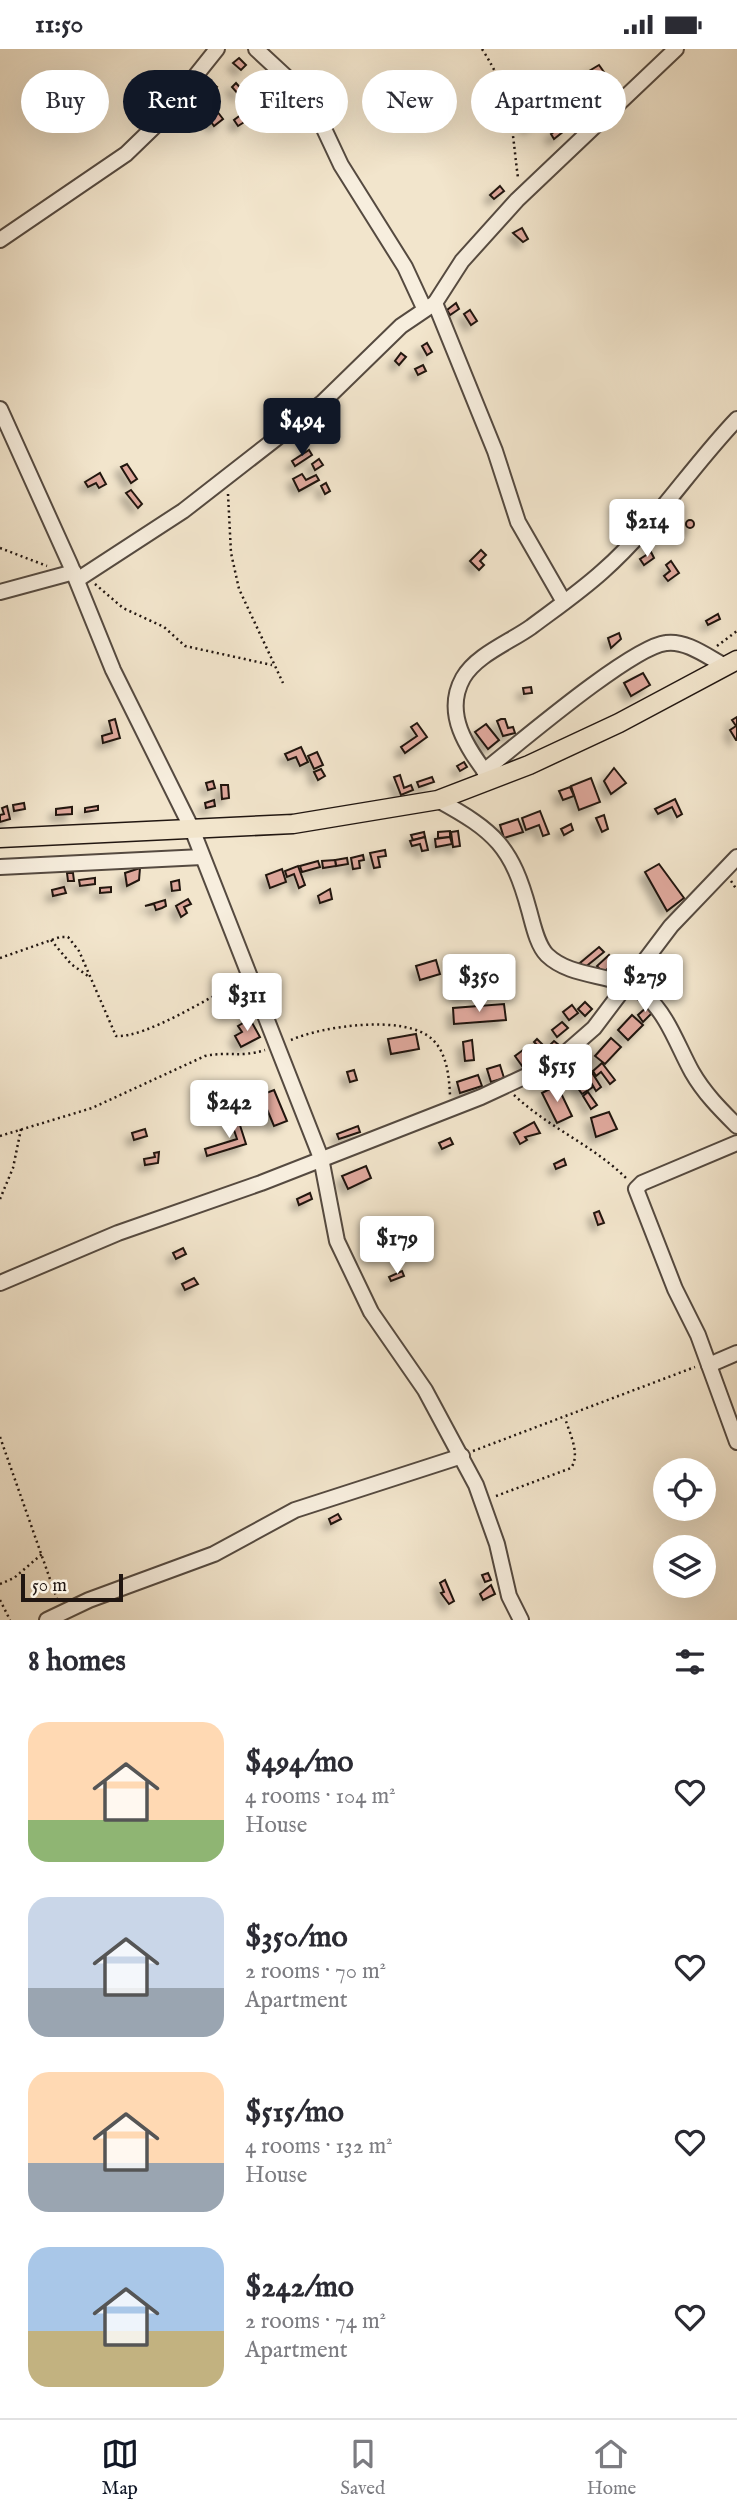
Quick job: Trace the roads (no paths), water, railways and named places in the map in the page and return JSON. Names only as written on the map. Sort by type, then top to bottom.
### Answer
[{"type":"main road","points":[[0,838],[293,824],[438,800],[488,776],[618,723],[731,663]]},
{"type":"street","points":[[0,240],[126,154],[157,124],[217,49]]},
{"type":"street","points":[[256,49],[310,99],[341,165],[429,305],[495,451],[518,522],[564,602]]},
{"type":"street","points":[[0,592],[14,586],[75,575],[183,511],[323,401],[401,325],[429,305],[462,261],[521,196],[676,49]]},
{"type":"street","points":[[0,409],[75,575],[113,670],[192,829],[321,1158],[337,1241],[378,1323],[425,1390],[462,1456],[483,1501],[509,1596],[521,1620]]},
{"type":"street","points":[[731,663],[690,647],[667,642],[651,647],[614,671],[488,776],[463,742],[460,731],[457,710],[463,678],[494,651],[604,571],[737,419]]},
{"type":"street","points":[[438,800],[478,822],[499,843],[522,884],[545,953],[564,965],[628,983],[660,1011],[707,1095],[737,1126]]},
{"type":"street","points":[[0,867],[202,856]]},
{"type":"street","points":[[0,1283],[118,1233],[261,1183],[452,1109],[506,1087],[554,1063],[594,1028],[671,926],[737,857]]},
{"type":"street","points":[[737,1143],[642,1183],[636,1189],[675,1289],[698,1335],[737,1442]]},
{"type":"street","points":[[709,1365],[737,1353]]},
{"type":"street","points":[[53,1617],[214,1554],[295,1510],[462,1456]]}]
